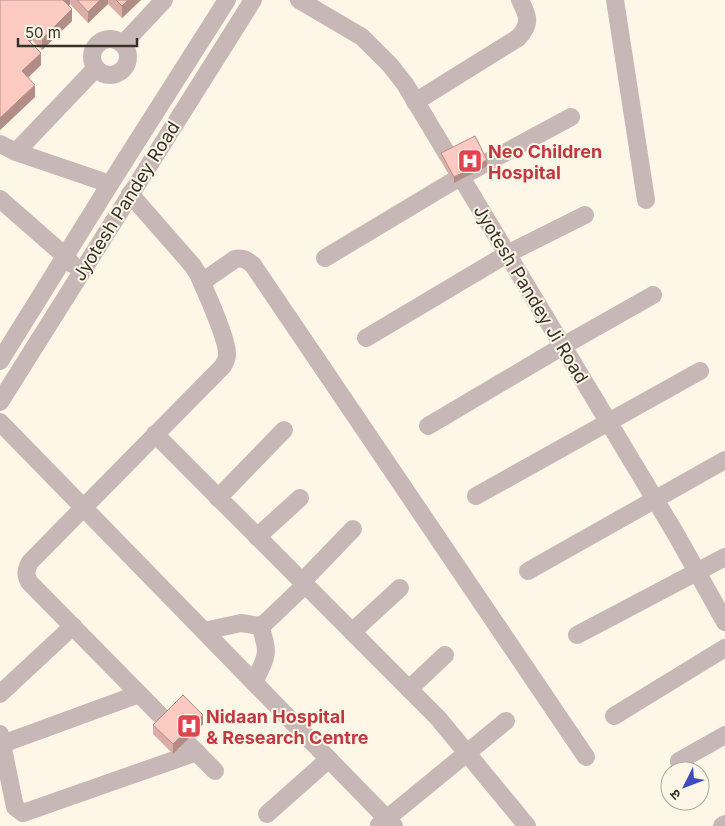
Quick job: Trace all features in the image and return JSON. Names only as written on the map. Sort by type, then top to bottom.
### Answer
[{"type":"street","points":[[123,44],[164,0]]},
{"type":"street","name":"Jyotesh Pandey Road","points":[[0,361],[110,184],[228,0]]},
{"type":"street","name":"Jyotesh Pandey Road","points":[[0,402],[253,0]]},
{"type":"street","name":"Jyotesh Pandey Ji Road","points":[[299,0],[362,37],[390,65],[415,102],[656,500],[725,622]]},
{"type":"street","points":[[415,102],[518,38],[525,31],[528,23],[527,14],[520,0]]},
{"type":"street","points":[[614,0],[646,200]]},
{"type":"street","points":[[112,39],[123,44],[128,60],[122,70],[112,75],[96,68],[92,56],[93,51],[101,41],[112,39]]},
{"type":"street","points":[[16,152],[96,68]]},
{"type":"street","points":[[325,258],[460,177],[571,118]]},
{"type":"street","points":[[0,144],[16,152],[110,184]]},
{"type":"street","points":[[130,194],[193,266],[202,282],[224,337],[227,358],[223,366],[30,562],[26,575],[30,582],[215,770]]},
{"type":"street","points":[[3,207],[65,256],[80,274]]},
{"type":"street","points":[[366,338],[507,254],[585,215]]},
{"type":"street","points":[[202,282],[235,259],[241,258],[254,265],[586,757]]},
{"type":"street","points":[[428,426],[562,346],[653,295]]},
{"type":"street","points":[[476,496],[700,371]]},
{"type":"street","points":[[0,422],[329,759],[386,824],[467,752],[506,721]]},
{"type":"street","points":[[218,498],[284,430]]},
{"type":"street","points":[[155,434],[438,718],[467,752],[518,823]]},
{"type":"street","points":[[528,571],[725,460]]},
{"type":"street","points":[[257,537],[300,498]]},
{"type":"street","points":[[204,631],[241,623],[260,626],[265,623],[353,529]]},
{"type":"street","points":[[577,635],[725,558]]},
{"type":"street","points":[[352,632],[400,588]]},
{"type":"street","points":[[0,694],[73,626]]},
{"type":"street","points":[[254,682],[266,659],[266,644],[260,626]]},
{"type":"street","points":[[614,716],[725,648]]},
{"type":"street","points":[[409,689],[445,655]]},
{"type":"street","points":[[139,694],[1,739],[15,807],[23,813],[197,752]]},
{"type":"street","points":[[679,761],[725,734]]},
{"type":"street","points":[[267,814],[329,759]]},
{"type":"building","points":[[0,0],[63,0],[72,9],[42,39],[32,28],[24,36],[41,53],[22,71],[35,85],[0,118]]},
{"type":"building","points":[[77,0],[100,0],[88,12]]},
{"type":"building","points":[[116,0],[128,0],[122,6]]},
{"type":"building","points":[[475,136],[487,160],[454,177],[441,153]]},
{"type":"building","points":[[183,695],[203,715],[173,744],[153,725]]},
{"type":"place","name":"Neo Children Hospital","points":[[470,161]]},
{"type":"place","name":"Nidaan Hospital & Research Centre","points":[[189,726]]}]
